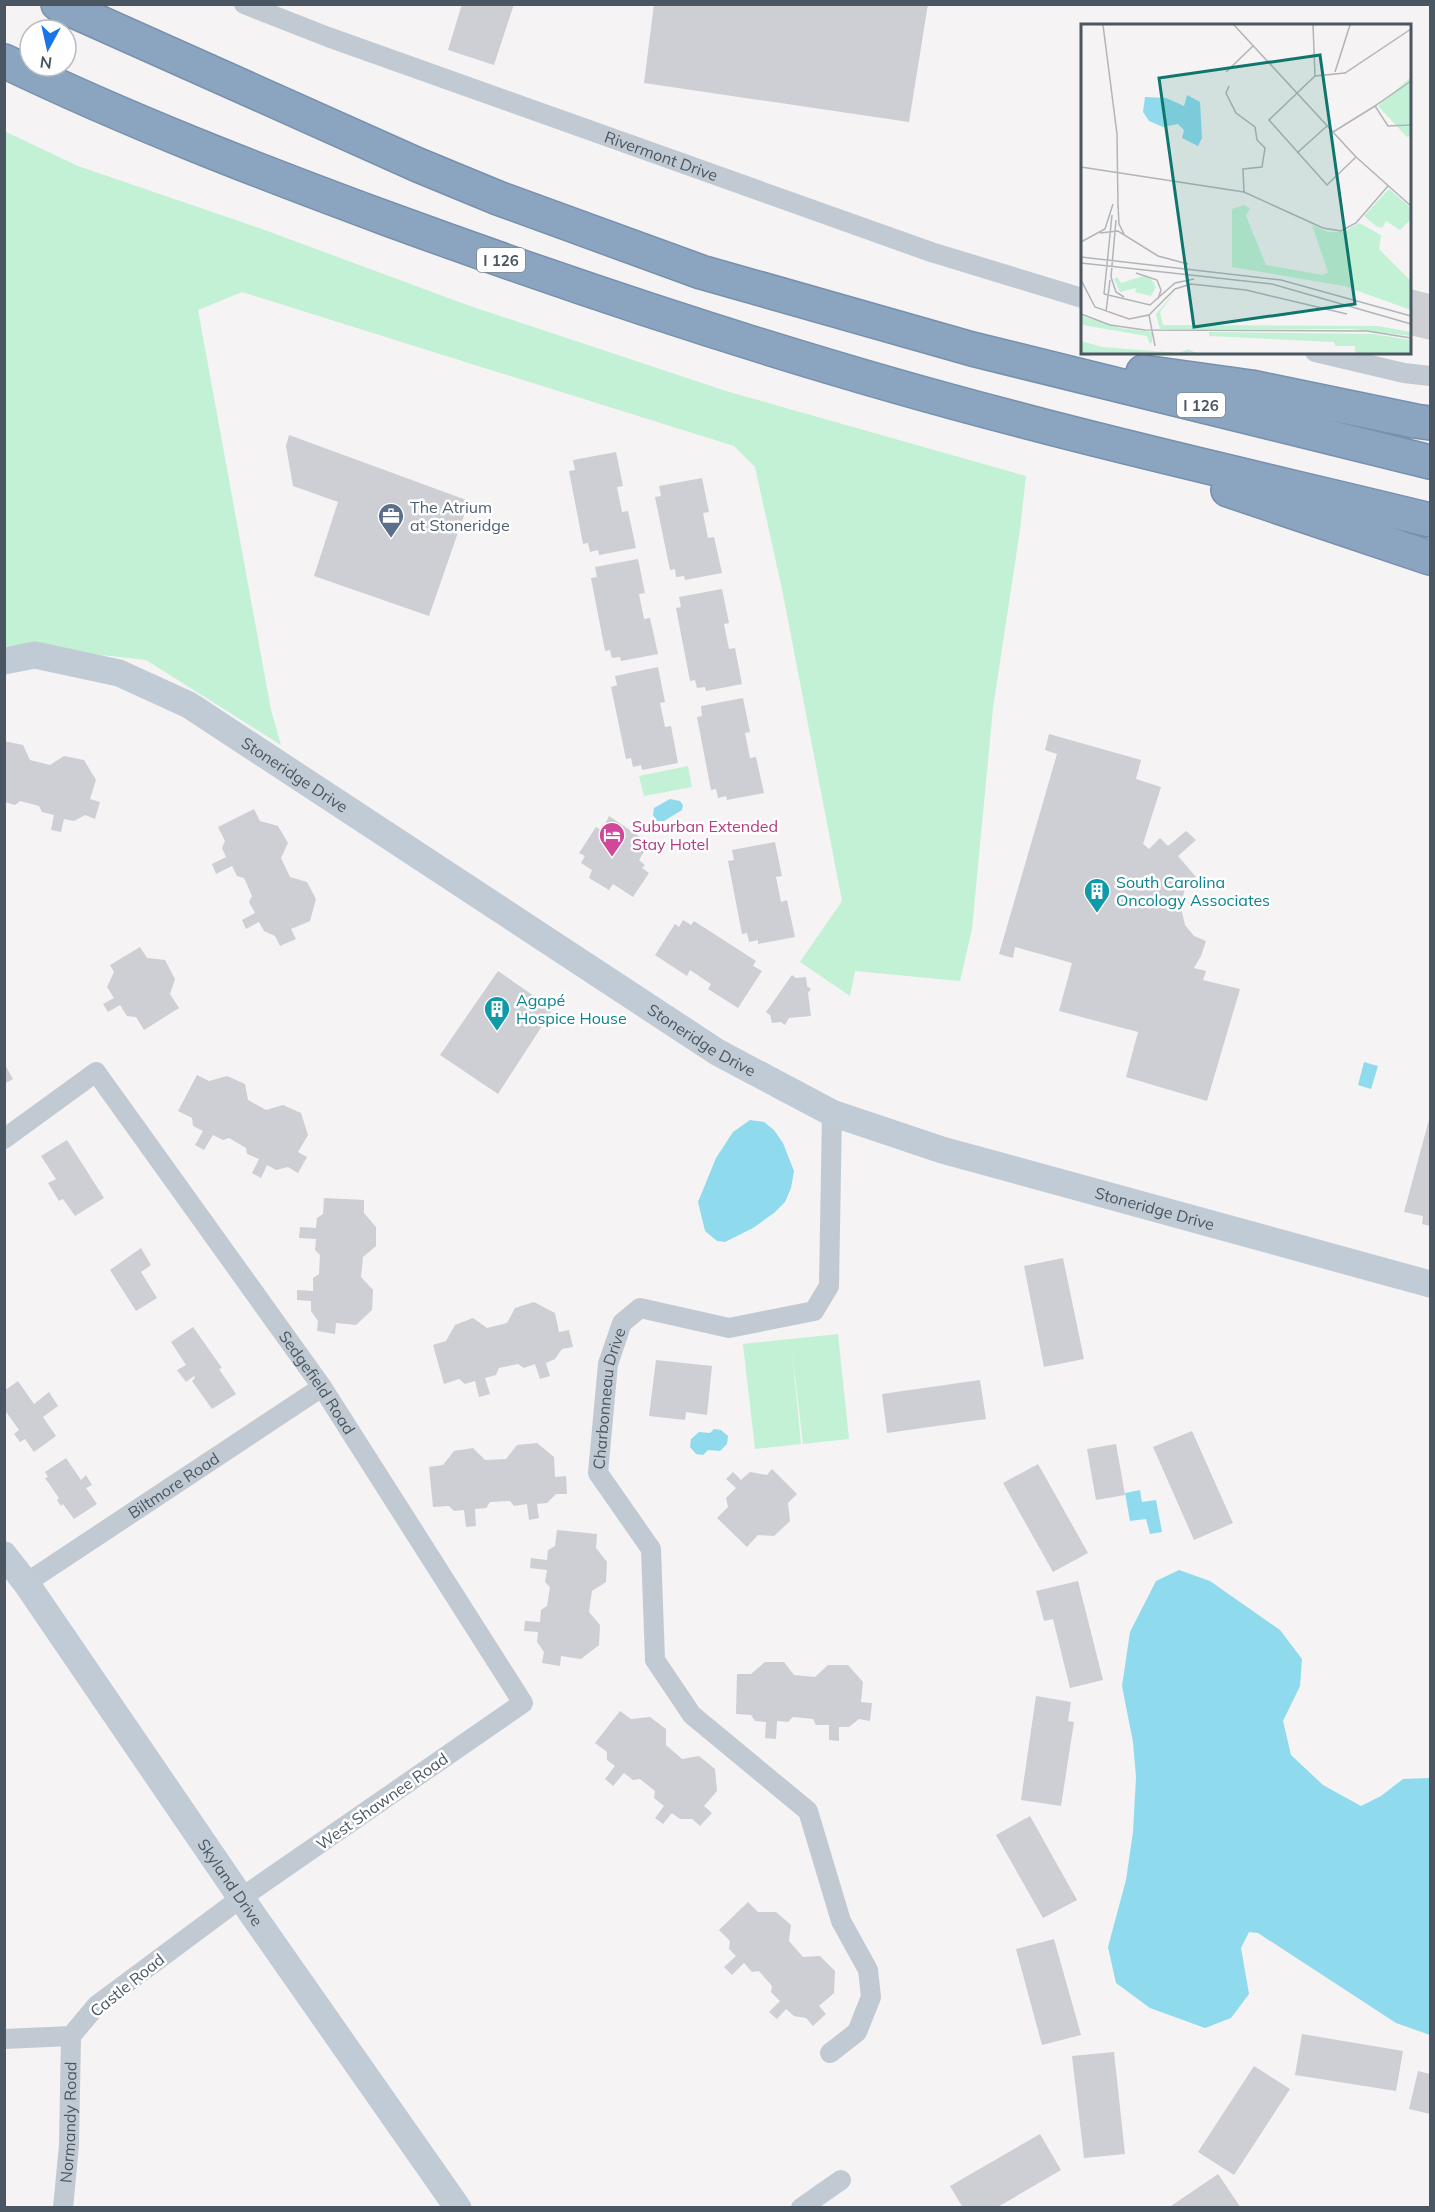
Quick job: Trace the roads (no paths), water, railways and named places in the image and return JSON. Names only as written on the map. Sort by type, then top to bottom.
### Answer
[{"type":"highway","name":"I 126","points":[[58,4],[418,165],[498,198],[701,272],[972,349],[1431,462]]},
{"type":"highway","name":"I 126","points":[[4,61],[182,140],[318,193],[617,300],[765,347],[1013,418],[1431,520]]},
{"type":"highway","points":[[972,349],[1251,387],[1431,423]]},
{"type":"highway","points":[[1013,418],[1431,558]]},
{"type":"street","name":"Rivermont Drive","points":[[244,4],[328,37],[920,248],[1081,297]]},
{"type":"street","points":[[1323,354],[1404,373],[1431,376]]},
{"type":"street","name":"Stoneridge Drive","points":[[4,661],[35,655],[119,673],[189,705],[717,1052],[832,1113],[942,1150],[1431,1284]]},
{"type":"street","name":"Sedgefield Road","points":[[4,1138],[96,1072],[322,1387],[523,1703]]},
{"type":"street","name":"Charbonneau Drive","points":[[830,2053],[857,2032],[871,1997],[868,1970],[841,1921],[808,1811],[692,1715],[655,1660],[651,1549],[598,1473],[608,1364],[622,1323],[640,1308],[729,1328],[814,1311],[829,1286],[832,1113]]},
{"type":"street","name":"Biltmore Road","points":[[26,1583],[322,1387]]},
{"type":"street","name":"Skyland Drive","points":[[4,1555],[26,1583],[241,1898],[458,2208]]},
{"type":"street","name":"West Shawnee Road","points":[[241,1898],[523,1703]]},
{"type":"street","name":"Castle Road","points":[[71,2036],[97,2005],[241,1898]]},
{"type":"street","points":[[4,2039],[71,2036]]},
{"type":"street","name":"Normandy Road","points":[[63,2208],[69,2145],[71,2036]]},
{"type":"street","points":[[801,2208],[841,2180]]},
{"type":"water","points":[[670,799],[680,801],[683,805],[682,810],[664,821],[657,821],[653,815],[654,808]]},
{"type":"water","points":[[1364,1062],[1378,1066],[1371,1089],[1358,1085]]},
{"type":"water","points":[[750,1120],[764,1122],[774,1130],[783,1143],[794,1171],[791,1188],[785,1202],[774,1213],[753,1228],[725,1242],[717,1241],[705,1231],[698,1202],[716,1158],[733,1132]]},
{"type":"water","points":[[714,1429],[721,1430],[728,1436],[727,1444],[720,1451],[708,1450],[703,1455],[696,1454],[690,1447],[691,1439],[699,1432],[710,1433]]},
{"type":"water","points":[[1140,1490],[1142,1502],[1156,1500],[1162,1532],[1150,1534],[1146,1519],[1130,1521],[1125,1493]]},
{"type":"water","points":[[1179,1570],[1210,1581],[1280,1630],[1302,1659],[1300,1686],[1283,1721],[1291,1755],[1323,1785],[1361,1806],[1381,1796],[1403,1779],[1430,1778],[1430,2035],[1396,2023],[1258,1933],[1249,1932],[1241,1948],[1249,1994],[1231,2018],[1205,2028],[1150,2008],[1116,1983],[1108,1947],[1126,1880],[1133,1832],[1136,1777],[1133,1742],[1122,1686],[1130,1632],[1156,1581]]},
{"type":"place","name":"The Atrium at Stoneridge","points":[[391,539]]},
{"type":"place","name":"Suburban Extended Stay Hotel","points":[[612,858]]},
{"type":"place","name":"South Carolina Oncology Associates","points":[[1097,914]]},
{"type":"place","name":"Agapé Hospice House","points":[[497,1032]]}]
